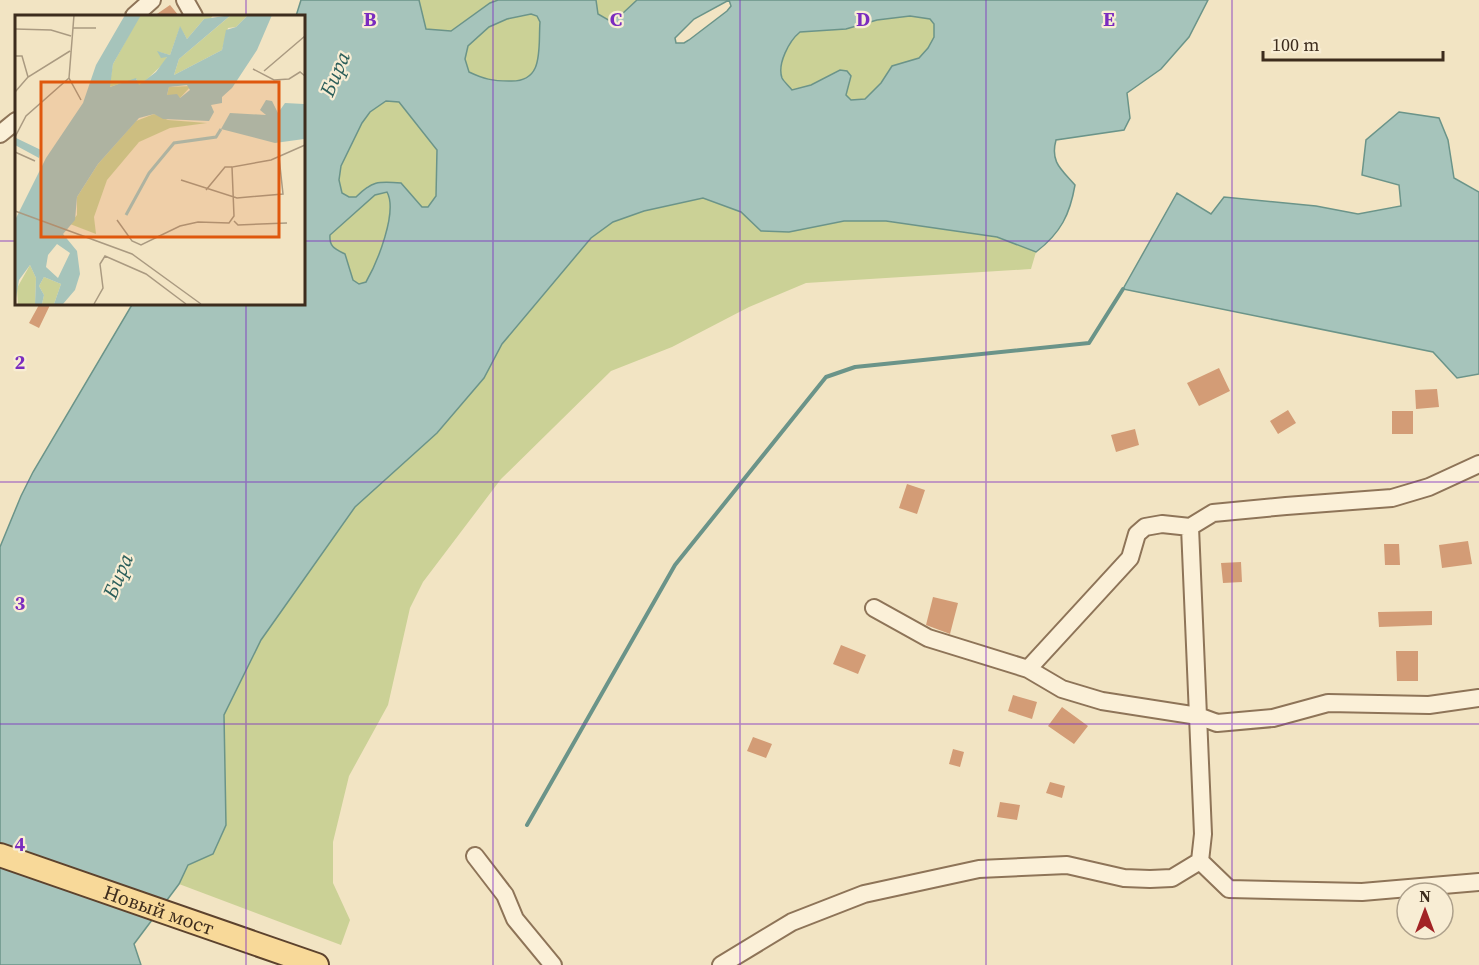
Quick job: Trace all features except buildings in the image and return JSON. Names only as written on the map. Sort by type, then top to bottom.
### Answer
[{"type":"main road","name":"Новый мост","points":[[0,855],[317,965]]},
{"type":"street","points":[[135,15],[152,0]]},
{"type":"street","points":[[186,0],[194,15]]},
{"type":"street","points":[[0,134],[15,122]]},
{"type":"street","points":[[1028,669],[1130,558],[1137,534],[1145,527],[1162,524],[1190,527],[1213,513],[1392,498],[1429,487],[1479,464]]},
{"type":"street","points":[[1190,527],[1203,834],[1200,861]]},
{"type":"street","points":[[874,608],[927,638],[1028,669],[1062,689],[1102,701],[1198,716],[1217,723],[1273,718],[1328,703],[1429,705],[1479,698]]},
{"type":"street","points":[[476,856],[505,895],[515,919],[553,965]]},
{"type":"street","points":[[1200,861],[1229,889],[1362,892],[1479,882]]},
{"type":"street","points":[[721,965],[792,922],[864,894],[979,869],[1067,865],[1124,878],[1150,879],[1172,878],[1200,861]]},
{"type":"green space","points":[[419,0],[498,0],[490,3],[451,31],[426,29]]},
{"type":"green space","points":[[596,0],[637,0],[622,14],[610,21],[597,14]]},
{"type":"green space","points":[[531,14],[537,16],[540,22],[539,53],[534,70],[529,76],[521,80],[498,81],[469,72],[465,59],[468,46],[489,27],[507,19]]},
{"type":"green space","points":[[910,16],[930,19],[934,23],[934,37],[919,58],[892,66],[881,83],[865,99],[851,100],[846,95],[851,76],[792,90],[782,78],[781,66],[785,53],[800,32],[846,29],[877,20]]},
{"type":"green space","points":[[386,101],[399,102],[437,150],[436,196],[428,207],[422,207],[401,183],[368,186],[356,197],[349,197],[342,193],[339,180],[341,166],[362,123],[370,112]]},
{"type":"green space","points":[[387,191],[390,211],[385,237],[366,282],[359,284],[353,280],[345,254],[332,245],[330,235],[375,195]]},
{"type":"green space","points":[[703,198],[741,212],[762,231],[789,232],[844,221],[886,221],[997,237],[1036,252],[1031,269],[806,283],[749,307],[672,347],[611,371],[501,479],[423,582],[410,608],[388,705],[349,776],[333,842],[333,883],[350,920],[341,945],[179,884],[188,865],[213,854],[225,825],[224,715],[261,640],[355,507],[437,433],[484,378],[502,344],[591,238],[613,222],[644,211]]},
{"type":"water","name":"Бира","points":[[301,0],[419,0],[426,29],[451,31],[490,3],[498,0],[596,0],[598,14],[610,21],[622,14],[637,0],[729,0],[1208,0],[1189,37],[1161,69],[1127,93],[1130,118],[1124,130],[1056,140],[1054,154],[1058,165],[1075,185],[1063,222],[1052,238],[1036,252],[997,237],[886,221],[844,221],[789,232],[761,231],[741,212],[703,198],[644,211],[613,222],[591,238],[502,344],[484,378],[437,433],[355,507],[261,640],[224,715],[226,825],[213,854],[188,865],[179,884],[134,944],[141,965],[0,965],[0,547],[33,472],[132,304],[304,304],[304,15],[296,15]],"holes":[[[729,0],[731,6],[689,40],[676,43],[675,38],[694,19]],[[531,14],[537,16],[540,22],[539,53],[534,70],[529,76],[521,80],[498,81],[469,72],[465,59],[468,46],[489,27],[507,19]],[[910,16],[930,19],[934,24],[934,37],[919,58],[892,66],[881,83],[865,99],[851,100],[846,95],[851,76],[847,71],[840,70],[811,85],[792,90],[783,80],[781,72],[783,60],[788,47],[800,32],[846,29],[877,20]],[[386,101],[399,102],[437,150],[436,196],[428,207],[422,207],[401,183],[376,183],[356,197],[349,197],[342,193],[339,180],[341,166],[362,123],[370,112]],[[387,192],[390,201],[388,224],[385,237],[366,282],[359,284],[353,280],[345,254],[332,245],[330,235],[375,195]]]},
{"type":"water","points":[[1399,112],[1439,118],[1448,140],[1454,178],[1479,192],[1479,374],[1457,378],[1433,352],[1123,289],[1177,193],[1211,214],[1224,197],[1316,206],[1358,214],[1401,206],[1399,185],[1362,175],[1366,140]]},
{"type":"waterway","points":[[527,825],[675,565],[826,377],[855,367],[1089,343],[1123,289]]}]
